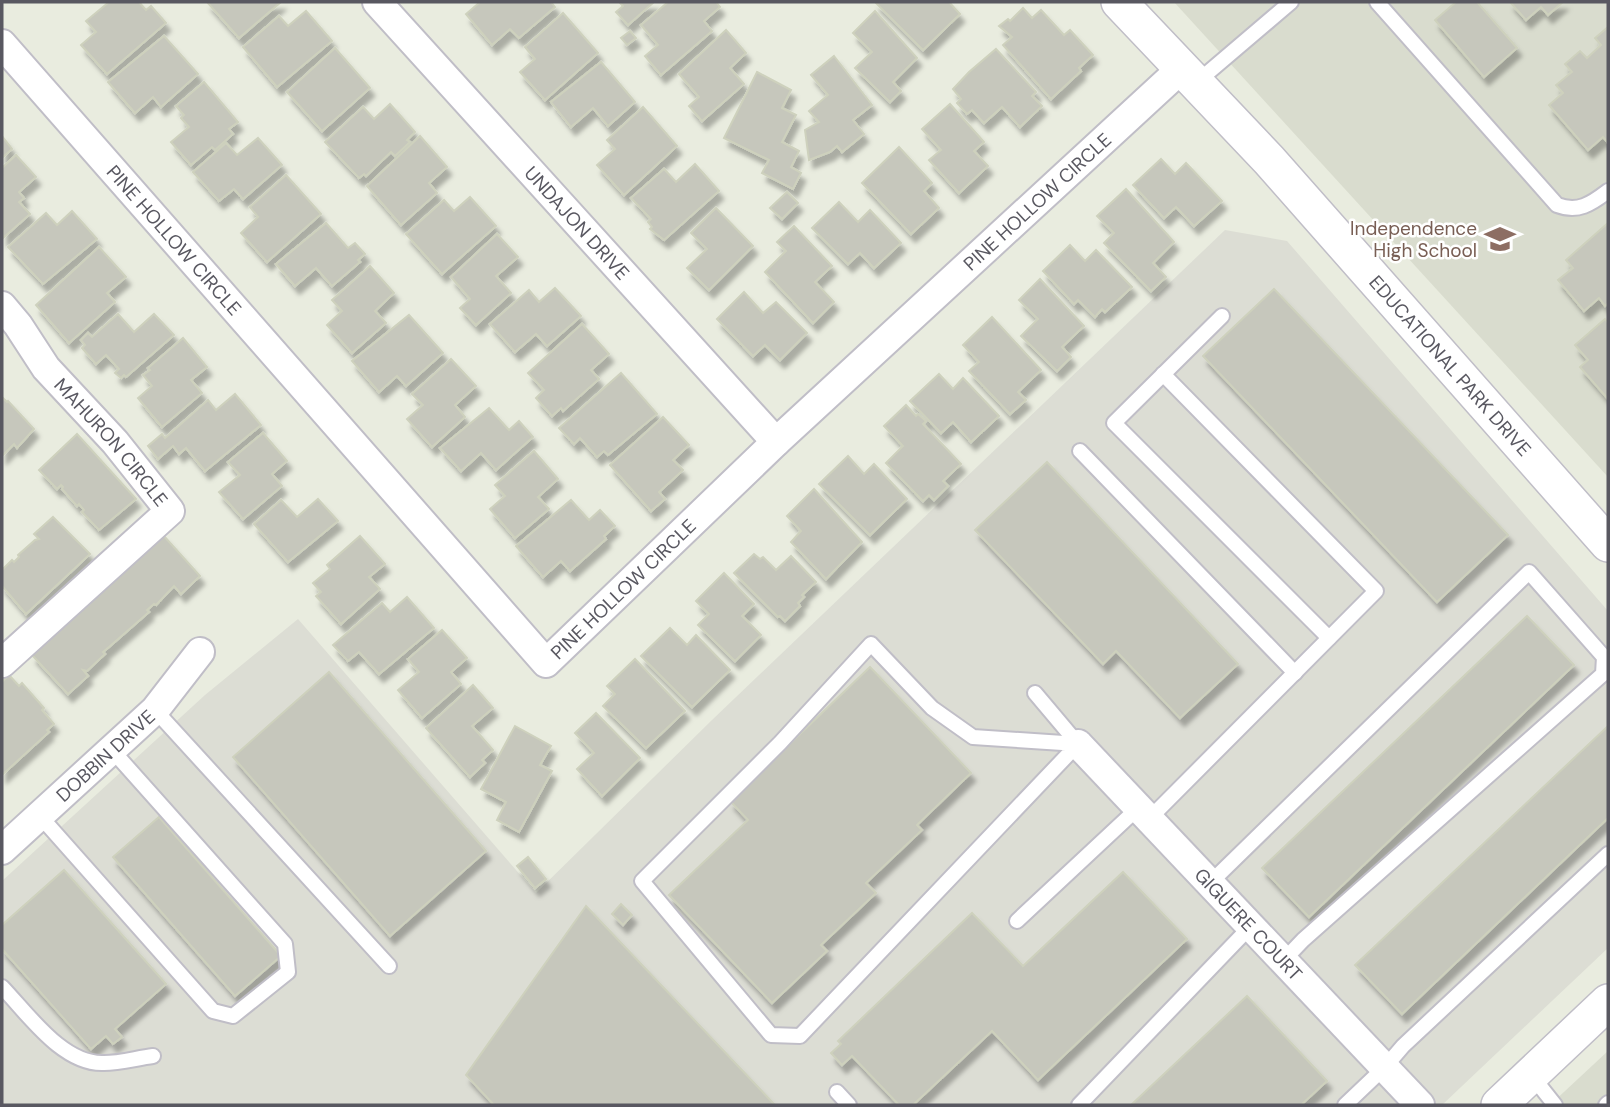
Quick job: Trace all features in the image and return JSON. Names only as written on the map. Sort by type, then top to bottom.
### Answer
[{"type":"street","name":"UNDAJON DRIVE","points":[[377,2],[776,442]]},
{"type":"street","name":"EDUCATIONAL PARK DRIVE","points":[[1119,2],[1269,160],[1608,544]]},
{"type":"street","name":"PINE HOLLOW CIRCLE","points":[[2,44],[545,663],[776,442],[1190,75]]},
{"type":"street","name":"MAHURON CIRCLE","points":[[2,663],[170,511],[115,442],[7,324]]},
{"type":"street","name":"DOBBIN DRIVE","points":[[2,850],[155,710],[200,652]]},
{"type":"street","name":"GIGUERE COURT","points":[[1079,744],[1420,1105]]},
{"type":"street","points":[[1499,1105],[1608,1002]]},
{"type":"lane","points":[[1377,2],[1557,205],[1569,210],[1589,206],[1608,191]]},
{"type":"lane","points":[[1190,75],[1283,4]]},
{"type":"lane","points":[[1222,316],[1114,423],[1329,638]]},
{"type":"lane","points":[[1017,921],[1143,813],[1295,673],[1376,591],[1163,374]]},
{"type":"lane","points":[[1080,451],[1295,673]]},
{"type":"lane","points":[[1209,884],[1529,572],[1604,657],[1604,674],[1313,931],[1283,961]]},
{"type":"lane","points":[[871,644],[932,708],[973,737],[1079,744],[800,1036],[771,1035],[642,881],[779,743],[871,644]]},
{"type":"lane","points":[[1035,693],[1079,744]]},
{"type":"lane","points":[[155,710],[389,966]]},
{"type":"lane","points":[[40,816],[213,1011],[233,1016],[288,972],[285,944],[112,750]]},
{"type":"lane","points":[[1345,1105],[1413,1037],[1608,855]]},
{"type":"lane","points":[[1079,1105],[1250,927]]},
{"type":"lane","points":[[2,987],[66,1053],[84,1061],[103,1063],[153,1056]]},
{"type":"lane","points":[[1531,1075],[1555,1105]]},
{"type":"lane","points":[[837,1092],[849,1105]]},
{"type":"shaded area","name":"Independence High School","points":[[1174,2],[1608,2],[1608,477]]},
{"type":"shaded area","points":[[1225,230],[1287,241],[1608,611],[1608,948],[1442,1105],[2,1105],[2,881],[205,695],[298,619],[536,893],[712,720]]},
{"type":"shaded area","points":[[1608,1051],[1608,1105],[1550,1105]]},
{"type":"building","points":[[109,2],[139,2],[146,10],[151,6],[166,23],[107,74],[81,45],[96,32],[86,21]]},
{"type":"building","points":[[207,2],[281,2],[239,38]]},
{"type":"building","points":[[480,2],[551,2],[555,7],[519,38],[510,29],[492,45],[466,14]]},
{"type":"building","points":[[619,2],[654,2],[628,25],[616,12],[623,6]]},
{"type":"building","points":[[668,2],[716,2],[720,7],[704,21],[712,31],[661,75],[645,56],[658,45],[641,25]]},
{"type":"building","points":[[875,2],[949,2],[960,14],[923,50]]},
{"type":"building","points":[[1456,2],[1477,2],[1517,48],[1484,77],[1435,20]]},
{"type":"building","points":[[1510,2],[1563,2],[1548,15],[1541,7],[1526,20]]},
{"type":"building","points":[[1023,8],[1032,18],[1041,10],[1064,35],[1070,30],[1093,55],[1079,68],[1081,71],[1051,99],[1003,45],[1012,37],[999,26],[1008,19],[1010,21]]},
{"type":"building","points":[[306,11],[332,41],[277,87],[243,47],[279,16],[288,26]]},
{"type":"building","points":[[875,11],[917,58],[893,82],[901,91],[890,102],[855,68],[872,52],[853,33]]},
{"type":"building","points":[[563,13],[598,53],[545,100],[520,72],[535,59],[525,47]]},
{"type":"building","points":[[1608,27],[1608,143],[1603,137],[1588,150],[1549,105],[1563,93],[1556,85],[1572,72],[1565,64],[1580,51],[1587,58],[1601,45],[1595,38]]},
{"type":"building","points":[[726,30],[746,53],[730,68],[744,84],[702,121],[689,106],[699,97],[679,74]]},
{"type":"building","points":[[630,31],[636,38],[627,45],[621,38]]},
{"type":"building","points":[[164,36],[198,74],[161,107],[153,97],[135,113],[108,82]]},
{"type":"building","points":[[335,48],[370,88],[322,131],[287,92]]},
{"type":"building","points":[[996,49],[1036,92],[1032,96],[1042,106],[1020,127],[1002,107],[984,123],[972,110],[967,114],[957,103],[961,99],[953,89]]},
{"type":"building","points":[[834,56],[872,105],[853,120],[864,134],[842,152],[837,146],[830,152],[809,160],[805,130],[819,122],[809,111],[828,95],[811,75]]},
{"type":"building","points":[[601,62],[635,102],[608,126],[593,108],[571,127],[551,102]]},
{"type":"building","points":[[757,72],[791,90],[782,108],[796,115],[782,142],[799,151],[791,167],[801,173],[793,189],[762,173],[769,160],[724,138]]},
{"type":"building","points":[[204,82],[238,122],[229,129],[233,134],[215,150],[212,147],[191,165],[171,142],[189,127],[176,106]]},
{"type":"building","points":[[390,104],[415,132],[407,140],[410,142],[395,156],[391,152],[366,176],[364,174],[359,178],[325,142],[363,107],[374,119]]},
{"type":"building","points":[[950,104],[984,142],[974,151],[988,166],[959,193],[929,160],[941,150],[922,129]]},
{"type":"building","points":[[643,107],[677,146],[624,195],[597,165],[615,149],[607,140]]},
{"type":"building","points":[[2,136],[12,149],[2,158]]},
{"type":"building","points":[[420,136],[447,167],[429,183],[437,193],[401,225],[367,186]]},
{"type":"building","points":[[258,138],[282,165],[243,199],[234,189],[219,201],[193,172],[226,143],[237,155]]},
{"type":"building","points":[[899,147],[932,183],[924,191],[939,208],[911,234],[862,183]]},
{"type":"building","points":[[16,155],[36,177],[19,192],[24,198],[19,202],[30,214],[3,238],[2,168]]},
{"type":"building","points":[[1161,159],[1175,174],[1186,163],[1222,201],[1194,226],[1176,207],[1164,218],[1133,185]]},
{"type":"building","points":[[695,164],[719,191],[664,240],[650,229],[652,227],[648,222],[651,219],[631,198],[664,169],[676,182]]},
{"type":"building","points":[[286,175],[321,214],[267,262],[241,233],[258,217],[250,207]]},
{"type":"building","points":[[1126,189],[1174,242],[1153,263],[1166,277],[1151,291],[1104,243],[1114,233],[1097,216]]},
{"type":"building","points":[[787,192],[798,203],[782,219],[770,208]]},
{"type":"building","points":[[470,197],[496,226],[442,274],[406,234],[444,200],[454,211]]},
{"type":"building","points":[[839,202],[858,222],[870,210],[901,243],[874,268],[860,253],[848,264],[812,228]]},
{"type":"building","points":[[716,208],[753,246],[709,290],[687,268],[707,249],[691,233]]},
{"type":"building","points":[[72,211],[97,239],[43,284],[8,247],[46,213],[57,225]]},
{"type":"building","points":[[326,223],[348,248],[355,243],[365,254],[358,260],[360,262],[332,286],[316,268],[295,286],[276,264]]},
{"type":"building","points":[[1608,223],[1608,303],[1605,306],[1599,298],[1584,311],[1558,280],[1573,268],[1566,260]]},
{"type":"building","points":[[794,226],[832,266],[815,282],[834,302],[813,323],[765,272],[786,251],[777,242]]},
{"type":"building","points":[[497,234],[518,257],[496,276],[511,293],[476,325],[460,308],[470,299],[451,277]]},
{"type":"building","points":[[1070,245],[1085,261],[1096,250],[1132,287],[1105,312],[1102,309],[1095,317],[1078,300],[1074,304],[1043,271]]},
{"type":"building","points":[[99,247],[126,277],[107,293],[115,302],[69,343],[36,305]]},
{"type":"building","points":[[370,266],[394,293],[375,311],[386,323],[352,353],[327,325],[342,311],[332,300]]},
{"type":"building","points":[[1040,279],[1084,326],[1062,347],[1071,357],[1057,371],[1021,336],[1038,319],[1019,300]]},
{"type":"building","points":[[555,288],[581,316],[547,346],[536,334],[515,352],[490,324],[529,290],[539,302]]},
{"type":"building","points":[[1274,289],[1508,535],[1437,602],[1203,356]]},
{"type":"building","points":[[744,292],[763,313],[776,302],[807,333],[780,360],[765,345],[753,356],[717,319]]},
{"type":"building","points":[[118,314],[134,332],[154,314],[174,335],[126,377],[124,375],[121,378],[115,373],[119,369],[106,355],[96,364],[82,348],[85,345],[81,340],[88,333],[92,337]]},
{"type":"building","points":[[409,315],[443,353],[406,386],[397,376],[379,392],[352,361]]},
{"type":"building","points":[[992,317],[1041,370],[1018,392],[1026,400],[1010,414],[969,371],[979,362],[963,345]]},
{"type":"building","points":[[1605,319],[1608,323],[1608,399],[1580,367],[1588,360],[1575,345]]},
{"type":"building","points":[[582,324],[609,354],[591,370],[599,379],[563,411],[561,408],[552,416],[536,398],[544,390],[528,373]]},
{"type":"building","points":[[183,338],[207,367],[191,380],[202,393],[162,427],[138,398],[152,386],[143,375]]},
{"type":"building","points":[[451,359],[476,386],[455,405],[465,417],[432,447],[407,419],[423,405],[412,394]]},
{"type":"building","points":[[621,373],[657,414],[608,455],[604,451],[597,457],[580,438],[574,444],[559,428]]},
{"type":"building","points":[[939,374],[953,389],[963,378],[999,416],[971,442],[953,422],[941,433],[910,401]]},
{"type":"building","points":[[235,394],[261,425],[205,471],[186,448],[179,454],[173,446],[158,459],[148,446],[162,434],[165,438],[208,400],[216,410]]},
{"type":"building","points":[[2,397],[34,429],[17,448],[14,444],[2,456]]},
{"type":"building","points":[[906,405],[916,416],[918,414],[926,421],[923,424],[961,464],[943,481],[948,486],[934,500],[929,495],[923,501],[886,463],[903,446],[884,426]]},
{"type":"building","points":[[489,408],[509,430],[519,421],[533,437],[496,470],[481,453],[461,471],[440,448]]},
{"type":"building","points":[[663,417],[689,445],[673,460],[683,470],[659,492],[665,499],[651,511],[610,465]]},
{"type":"building","points":[[263,433],[287,461],[272,474],[282,486],[243,519],[219,492],[240,475],[228,462]]},
{"type":"building","points":[[77,434],[136,499],[99,530],[61,485],[57,489],[39,470]]},
{"type":"building","points":[[534,451],[558,479],[538,497],[549,509],[515,538],[490,509],[505,496],[495,485]]},
{"type":"building","points":[[848,456],[864,474],[874,464],[907,499],[870,535],[819,484]]},
{"type":"building","points":[[1047,462],[1238,664],[1180,718],[1116,651],[1103,664],[975,530]]},
{"type":"building","points":[[814,489],[862,542],[826,579],[791,542],[801,531],[787,516]]},
{"type":"building","points":[[318,499],[338,521],[288,562],[254,524],[281,500],[297,517]]},
{"type":"building","points":[[571,500],[589,520],[600,510],[615,526],[604,536],[606,539],[570,571],[561,561],[543,577],[516,546]]},
{"type":"building","points":[[53,517],[90,554],[26,614],[2,586],[2,570],[39,539],[34,534]]},
{"type":"building","points":[[163,535],[200,576],[181,594],[174,586],[156,605],[147,610],[149,612],[103,652],[105,654],[87,671],[83,670],[88,676],[68,694],[32,655]]},
{"type":"building","points":[[360,536],[385,564],[369,577],[380,589],[341,624],[316,596],[321,592],[313,583],[330,569],[327,565]]},
{"type":"building","points":[[754,554],[760,559],[763,557],[776,570],[791,556],[816,582],[802,595],[804,597],[798,603],[800,606],[785,621],[734,573]]},
{"type":"building","points":[[724,573],[754,604],[742,616],[761,635],[735,661],[698,625],[709,614],[696,601]]},
{"type":"building","points":[[407,597],[434,628],[379,674],[359,652],[348,661],[333,645],[382,603],[390,612]]},
{"type":"building","points":[[1527,616],[1574,665],[1309,917],[1262,868]]},
{"type":"building","points":[[670,628],[687,645],[696,635],[730,670],[692,707],[641,656]]},
{"type":"building","points":[[442,630],[467,658],[451,672],[461,684],[422,718],[398,690],[419,672],[408,659]]},
{"type":"building","points":[[635,659],[685,711],[646,748],[603,706],[615,694],[607,686]]},
{"type":"building","points":[[870,667],[971,773],[917,825],[922,830],[866,883],[876,893],[821,945],[827,951],[772,1003],[669,895],[748,820],[730,801]]},
{"type":"building","points":[[329,672],[486,851],[390,936],[233,757]]},
{"type":"building","points":[[9,675],[19,686],[22,683],[54,724],[47,730],[49,732],[2,775],[2,682]]},
{"type":"building","points":[[473,685],[493,708],[472,726],[493,750],[482,760],[485,763],[470,777],[426,728]]},
{"type":"building","points":[[596,713],[640,758],[602,796],[577,769],[594,753],[575,733]]},
{"type":"building","points":[[515,726],[551,746],[540,765],[552,771],[519,832],[497,820],[506,802],[481,789]]},
{"type":"building","points":[[1608,726],[1608,818],[1402,1014],[1355,965]]},
{"type":"building","points":[[159,817],[281,956],[235,996],[113,857]]},
{"type":"building","points":[[528,857],[546,879],[535,888],[517,866]]},
{"type":"building","points":[[64,870],[166,984],[115,1029],[122,1037],[113,1044],[106,1036],[91,1049],[2,949],[2,925]]},
{"type":"building","points":[[1123,872],[1187,939],[1038,1080],[992,1031],[913,1105],[899,1105],[852,1056],[842,1065],[831,1053],[841,1044],[838,1041],[972,913],[1023,966]]},
{"type":"building","points":[[621,904],[632,915],[623,925],[612,914]]},
{"type":"building","points":[[586,906],[775,1105],[494,1105],[466,1075]]},
{"type":"building","points":[[1247,996],[1327,1081],[1301,1105],[1131,1105]]},
{"type":"place","name":"Independence High School","points":[[1500,239]]}]
